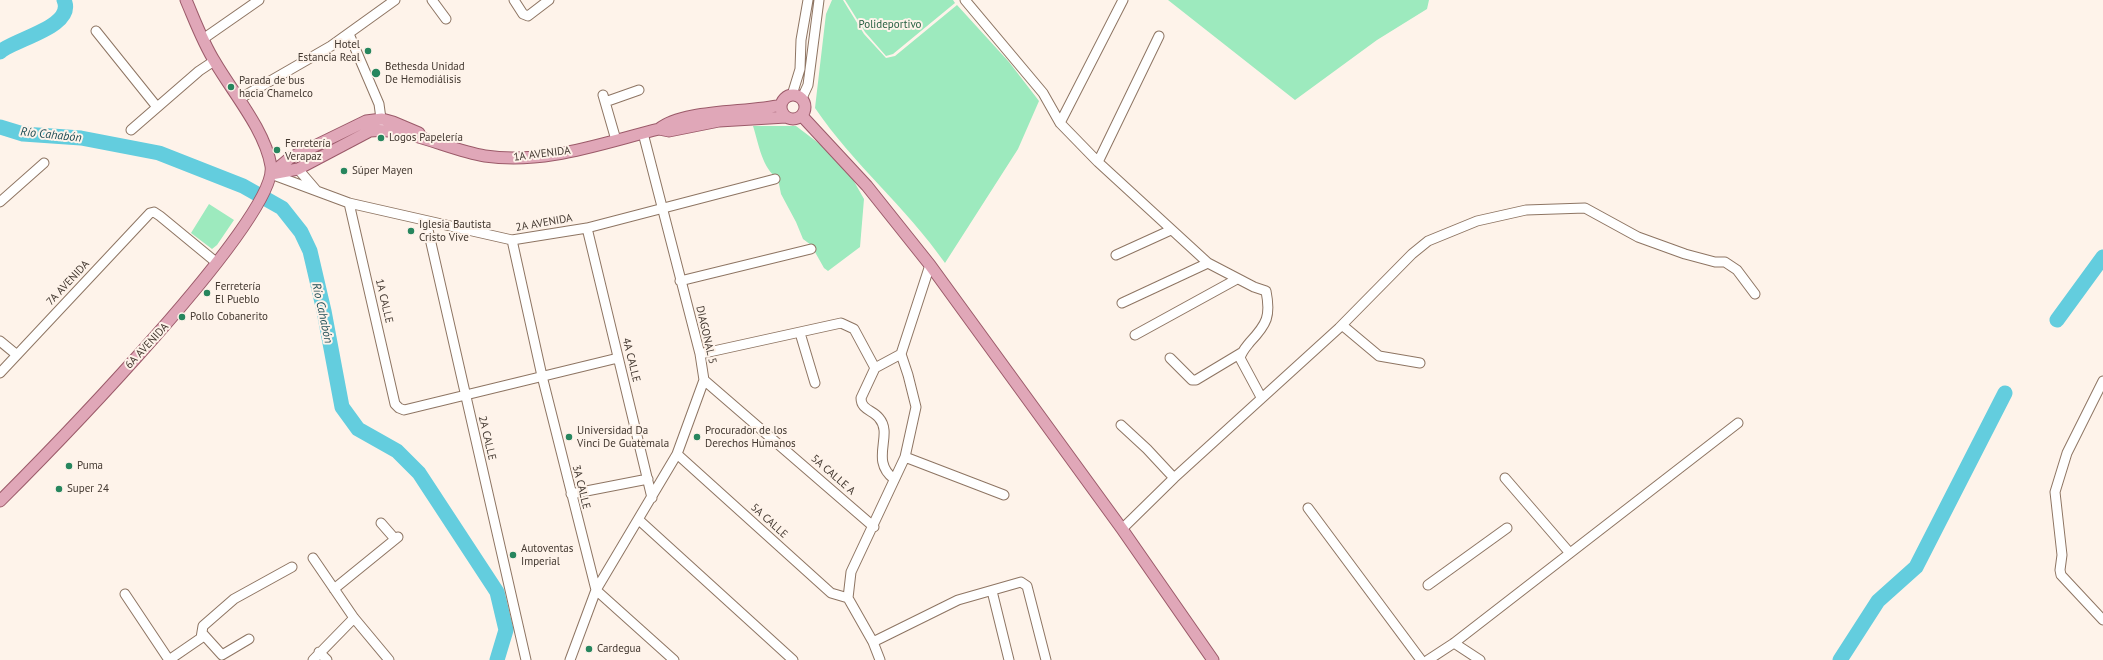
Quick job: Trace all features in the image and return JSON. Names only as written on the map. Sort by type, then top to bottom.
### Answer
[{"type":"main road","points":[[186,0],[214,61],[239,100],[266,149],[269,179],[298,169],[382,124]]},
{"type":"main road","points":[[797,96],[806,107],[802,116],[794,119],[786,117],[781,110],[781,105],[785,98],[797,96]]},
{"type":"main road","name":"1A AVENIDA","points":[[659,129],[667,122],[721,112],[769,108],[781,105]]},
{"type":"main road","points":[[802,116],[867,186],[930,265],[1122,529],[1213,660]]},
{"type":"main road","name":"1A AVENIDA","points":[[269,179],[290,158],[366,121],[414,130],[426,138],[463,151],[510,158],[564,153],[659,129],[669,131],[718,121],[786,117]]},
{"type":"main road","name":"6A AVENIDA","points":[[0,501],[163,328],[217,263],[251,213],[269,179]]},
{"type":"street","points":[[203,39],[259,0]]},
{"type":"street","points":[[239,100],[349,34],[395,0]]},
{"type":"street","points":[[432,0],[446,19]]},
{"type":"street","points":[[514,0],[523,14],[528,16],[549,0]]},
{"type":"street","points":[[797,96],[801,40],[808,0]]},
{"type":"street","points":[[797,96],[808,85],[819,0]]},
{"type":"street","points":[[965,0],[1043,93],[1060,123],[1098,162],[1208,263],[1237,279],[1266,291],[1269,311],[1264,326],[1241,353],[1196,380],[1192,380],[1170,358]]},
{"type":"street","points":[[1060,123],[1123,0]]},
{"type":"street","points":[[96,31],[157,107]]},
{"type":"street","points":[[349,34],[380,104],[382,124]]},
{"type":"street","points":[[1098,162],[1159,36]]},
{"type":"street","points":[[131,130],[214,61]]},
{"type":"street","points":[[616,140],[604,99],[639,90]]},
{"type":"street","name":"DIAGONAL 5","points":[[570,660],[596,590],[677,454],[704,380],[700,354],[643,133]]},
{"type":"street","points":[[0,202],[44,163]]},
{"type":"street","points":[[298,169],[318,193]]},
{"type":"street","name":"2A AVENIDA","points":[[269,179],[349,203],[512,240],[586,228],[775,179]]},
{"type":"street","name":"1A CALLE","points":[[349,203],[395,404],[404,410],[464,394]]},
{"type":"street","points":[[1122,529],[1261,397],[1342,325],[1412,254],[1428,241],[1477,221],[1526,210],[1585,208],[1638,237],[1685,254],[1715,262],[1725,262],[1737,270],[1755,294]]},
{"type":"street","name":"7A AVENIDA","points":[[0,373],[150,214],[154,212],[217,263]]},
{"type":"street","name":"2A CALLE","points":[[426,221],[464,394],[526,660]]},
{"type":"street","name":"4A CALLE","points":[[586,228],[652,498]]},
{"type":"street","points":[[1116,255],[1171,230]]},
{"type":"street","name":"3A CALLE","points":[[512,240],[542,376],[596,590]]},
{"type":"street","points":[[680,281],[812,249]]},
{"type":"street","points":[[1122,303],[1208,263]]},
{"type":"street","points":[[880,660],[873,642],[848,598],[851,572],[874,527],[905,457],[916,407],[901,354],[930,265]]},
{"type":"street","points":[[1135,335],[1237,279]]},
{"type":"street","points":[[700,354],[841,323],[854,329],[875,368]]},
{"type":"street","points":[[1342,325],[1379,356],[1420,363]]},
{"type":"street","points":[[800,333],[815,383]]},
{"type":"street","points":[[0,341],[17,355]]},
{"type":"street","points":[[1241,353],[1242,364],[1261,397]]},
{"type":"street","points":[[894,479],[884,469],[882,458],[884,428],[880,418],[863,406],[861,398],[875,368],[901,354]]},
{"type":"street","points":[[464,394],[618,358]]},
{"type":"street","name":"5A CALLE A","points":[[704,380],[874,527]]},
{"type":"street","points":[[2103,381],[2067,453],[2055,492],[2062,555],[2060,570],[2061,575],[2103,620]]},
{"type":"street","points":[[1428,660],[1454,643],[1569,552],[1738,423]]},
{"type":"street","points":[[1121,425],[1147,449],[1174,478]]},
{"type":"street","name":"5A CALLE","points":[[677,454],[830,593],[848,598]]},
{"type":"street","points":[[905,457],[1004,495]]},
{"type":"street","points":[[1505,478],[1569,552]]},
{"type":"street","points":[[571,494],[648,479]]},
{"type":"street","points":[[1308,508],[1421,660]]},
{"type":"street","points":[[639,520],[793,660]]},
{"type":"street","points":[[334,589],[397,538],[381,523]]},
{"type":"street","points":[[1428,585],[1508,528]]},
{"type":"street","points":[[313,558],[354,618],[389,660]]},
{"type":"street","points":[[125,594],[169,660],[197,641],[203,634],[203,626],[208,620],[234,599],[292,567]]},
{"type":"street","points":[[873,642],[958,600],[1021,582],[1027,586],[1046,660]]},
{"type":"street","points":[[596,590],[674,660]]},
{"type":"street","points":[[992,591],[1009,660]]},
{"type":"street","points":[[313,660],[319,652],[354,618]]},
{"type":"street","points":[[203,634],[222,655],[249,639]]},
{"type":"street","points":[[1454,643],[1480,660]]},
{"type":"street","points":[[319,652],[326,660]]},
{"type":"green space","points":[[832,0],[843,0],[864,34],[886,58],[895,56],[957,5],[1009,62],[1039,101],[1018,149],[945,263],[914,223],[846,148],[815,108],[826,14]]},
{"type":"green space","name":"Polideportivo","points":[[845,0],[953,0],[955,3],[893,54],[886,56],[865,32]]},
{"type":"green space","points":[[1168,0],[1429,0],[1427,9],[1377,40],[1295,100]]},
{"type":"green space","points":[[753,126],[796,126],[825,148],[851,176],[864,199],[860,247],[828,271],[824,268],[811,245],[803,239],[781,194],[778,179],[768,169],[759,148]]},
{"type":"green space","points":[[209,204],[234,220],[217,245],[212,249],[191,233]]},
{"type":"waterway","name":"Río Cahabón","points":[[0,52],[7,47],[53,25],[61,18],[65,9],[64,0]]},
{"type":"waterway","name":"Río Cahabón","points":[[0,127],[23,134],[81,138],[159,153],[243,186],[282,208],[301,232],[310,251],[324,311],[342,407],[358,429],[397,451],[419,473],[497,592],[506,630],[497,660]]},
{"type":"waterway","points":[[2057,320],[2103,257]]},
{"type":"waterway","points":[[1840,660],[1878,601],[1916,567],[2005,393]]},
{"type":"place","name":"Hotel Estancia Real","points":[[368,51]]},
{"type":"place","name":"Bethesda Unidad De Hemodiálisis","points":[[376,73]]},
{"type":"place","name":"Parada de bus hacia Chamelco","points":[[231,87]]},
{"type":"place","name":"Logos Papelería","points":[[381,138]]},
{"type":"place","name":"Ferretería Verapaz","points":[[277,150]]},
{"type":"place","name":"Súper Mayen","points":[[344,171]]},
{"type":"place","name":"Iglesia Bautista Cristo Vive","points":[[411,231]]},
{"type":"place","name":"Ferretería El Pueblo","points":[[207,293]]},
{"type":"place","name":"Pollo Cobanerito","points":[[182,317]]},
{"type":"place","name":"Universidad Da Vinci De Guatemala","points":[[569,437]]},
{"type":"place","name":"Procurador de los Derechos Humanos","points":[[697,437]]},
{"type":"place","name":"Puma","points":[[69,466]]},
{"type":"place","name":"Super 24","points":[[59,489]]},
{"type":"place","name":"Autoventas Imperial","points":[[513,555]]},
{"type":"place","name":"Cardegua","points":[[589,649]]}]
